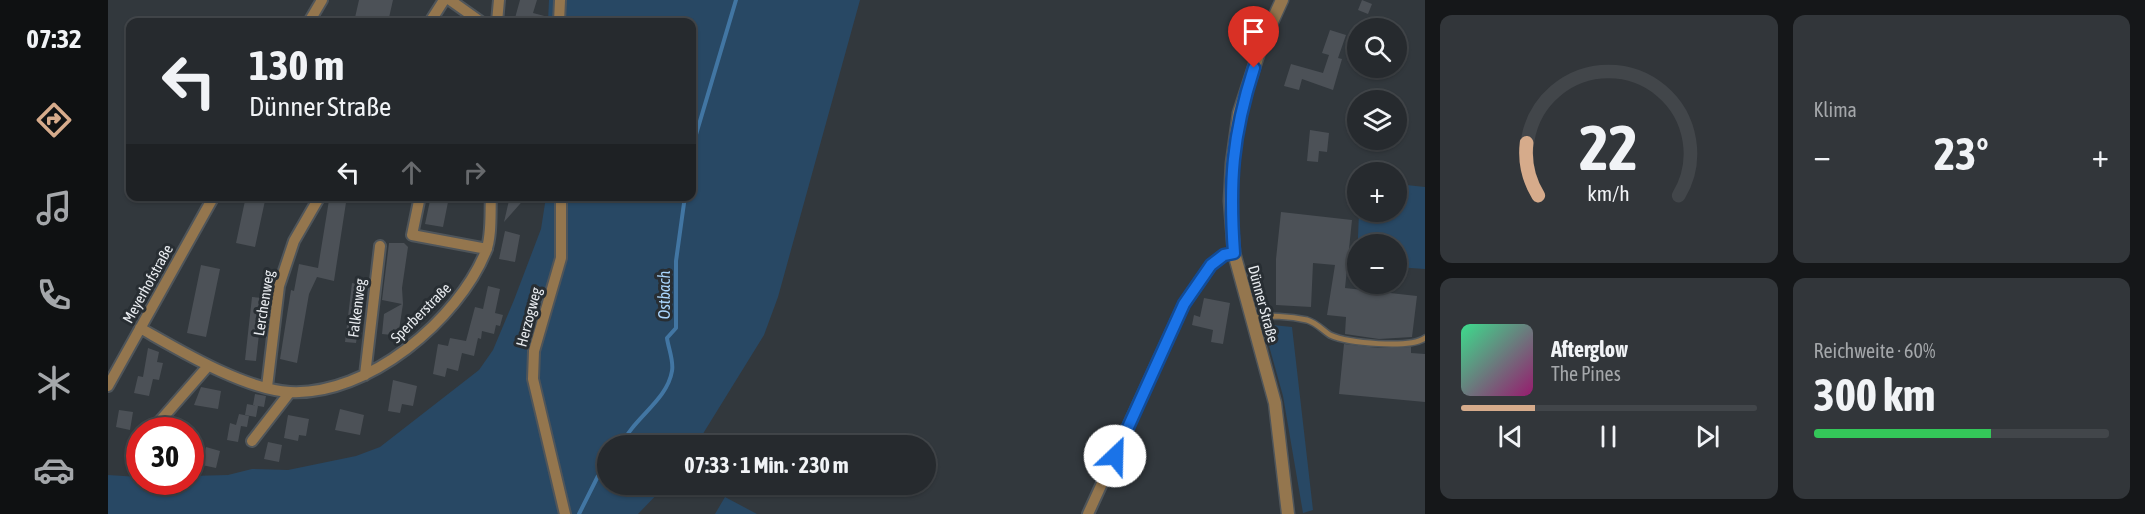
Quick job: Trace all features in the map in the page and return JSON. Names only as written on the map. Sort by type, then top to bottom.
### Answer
[{"type":"street","points":[[311,18],[322,0]]},
{"type":"street","points":[[433,18],[444,0]]},
{"type":"street","points":[[450,0],[475,18]]},
{"type":"street","points":[[497,18],[499,0]]},
{"type":"street","points":[[559,18],[560,0]]},
{"type":"street","name":"Dünner Straße","points":[[1282,0],[1261,46],[1239,113],[1230,201],[1234,253],[1275,403],[1288,514]]},
{"type":"street","name":"Meyerhofstraße","points":[[108,386],[211,201]]},
{"type":"street","name":"Lerchenweg","points":[[267,387],[279,286],[294,241],[317,201]]},
{"type":"street","points":[[419,201],[412,235],[487,249]]},
{"type":"street","name":"Sperberstraße","points":[[140,328],[208,366],[267,387],[290,392],[330,388],[365,375],[397,358],[458,300],[487,249],[491,201]]},
{"type":"street","name":"Herzogweg","points":[[561,201],[561,258],[534,351],[533,379],[565,512]]},
{"type":"street","name":"Falkenweg","points":[[365,375],[380,246]]},
{"type":"street","points":[[1088,514],[1184,304],[1211,265],[1224,255],[1234,253]]},
{"type":"street","points":[[163,417],[208,366]]},
{"type":"street","points":[[252,441],[290,392]]},
{"type":"lane","points":[[1252,318],[1264,315],[1306,320],[1318,325],[1329,334],[1342,338],[1400,345],[1418,343],[1425,338]]},
{"type":"shaded area","points":[[549,0],[860,0],[778,297],[764,335],[702,435],[597,435],[597,495],[656,495],[638,514],[108,514],[108,475],[126,476],[126,495],[204,495],[204,476],[228,475],[252,469],[288,470],[356,456],[380,447],[479,370],[493,350],[541,229],[545,201],[696,201],[696,18],[548,18]]},
{"type":"shaded area","points":[[1407,185],[1425,187],[1425,269],[1407,268],[1407,234],[1358,234],[1359,222],[1407,222]]},
{"type":"shaded area","points":[[1263,324],[1292,327],[1313,510],[1303,513],[1283,396]]},
{"type":"shaded area","points":[[725,497],[757,514],[715,514]]},
{"type":"building","points":[[359,0],[393,0],[389,18],[355,18]]},
{"type":"building","points":[[520,0],[537,0],[533,13],[552,18],[515,18]]},
{"type":"building","points":[[1362,0],[1372,4],[1368,14],[1358,10]]},
{"type":"building","points":[[1330,30],[1346,35],[1338,58],[1342,59],[1333,90],[1302,79],[1299,90],[1284,86],[1291,64],[1323,73],[1329,55],[1322,53]]},
{"type":"building","points":[[1310,130],[1329,133],[1327,152],[1319,151],[1318,162],[1307,161]]},
{"type":"building","points":[[245,201],[265,201],[255,247],[236,243]]},
{"type":"building","points":[[329,201],[346,201],[334,281],[317,277],[309,294],[297,363],[280,359],[291,290],[294,291],[299,264],[318,268]]},
{"type":"building","points":[[430,201],[448,202],[443,227],[425,224]]},
{"type":"building","points":[[509,201],[523,201],[504,222]]},
{"type":"building","points":[[1281,212],[1347,219],[1347,222],[1352,222],[1351,234],[1347,234],[1345,288],[1347,288],[1347,294],[1417,296],[1412,337],[1379,339],[1345,334],[1346,317],[1327,315],[1335,265],[1313,263],[1311,307],[1276,305],[1276,259]]},
{"type":"building","points":[[505,231],[520,235],[515,262],[499,259]]},
{"type":"building","points":[[389,243],[404,243],[408,247],[402,288],[403,304],[399,330],[393,329],[392,335],[382,334],[384,314],[402,304],[382,300]]},
{"type":"building","points":[[201,265],[220,269],[206,337],[187,333]]},
{"type":"building","points":[[352,283],[364,285],[356,343],[345,342]]},
{"type":"building","points":[[488,286],[500,289],[495,313],[503,315],[500,326],[496,325],[494,334],[482,331],[474,356],[462,353],[458,371],[447,368],[445,377],[433,374],[438,344],[448,346],[450,338],[466,341],[475,307],[483,309]]},
{"type":"building","points":[[252,297],[263,298],[256,361],[245,360]]},
{"type":"building","points":[[1204,298],[1230,303],[1223,344],[1211,342],[1213,330],[1192,325],[1194,315],[1200,317]]},
{"type":"building","points":[[1344,344],[1378,348],[1411,347],[1411,353],[1425,354],[1425,402],[1339,394]]},
{"type":"building","points":[[148,348],[159,352],[157,362],[163,363],[159,380],[153,379],[149,396],[134,393],[138,376],[143,377]]},
{"type":"building","points":[[393,380],[417,386],[413,406],[402,404],[400,413],[388,411]]},
{"type":"building","points":[[201,387],[221,391],[218,409],[194,405]]},
{"type":"building","points":[[255,394],[266,396],[264,407],[253,405]]},
{"type":"building","points":[[247,404],[258,406],[256,417],[245,415]]},
{"type":"building","points":[[340,409],[364,415],[360,435],[335,430]]},
{"type":"building","points":[[119,410],[133,412],[132,417],[126,417],[126,429],[116,427]]},
{"type":"building","points":[[239,414],[249,416],[247,427],[241,426],[238,442],[227,440],[230,423],[236,425]]},
{"type":"building","points":[[288,415],[309,419],[306,436],[299,435],[298,441],[284,438]]},
{"type":"building","points":[[268,442],[282,445],[279,462],[264,459]]},
{"type":"building","points":[[206,447],[220,451],[216,468],[204,465]]},
{"type":"waterway","name":"Ostbach","points":[[696,135],[736,0]]},
{"type":"waterway","name":"Ostbach","points":[[627,435],[657,401],[669,382],[672,371],[667,338],[676,328],[676,261],[684,201]]},
{"type":"waterway","name":"Ostbach","points":[[579,514],[597,478]]},
{"type":"route","points":[[1115,456],[1184,304],[1211,265],[1224,255],[1234,253],[1230,201],[1232,164],[1239,113],[1254,68]]}]
